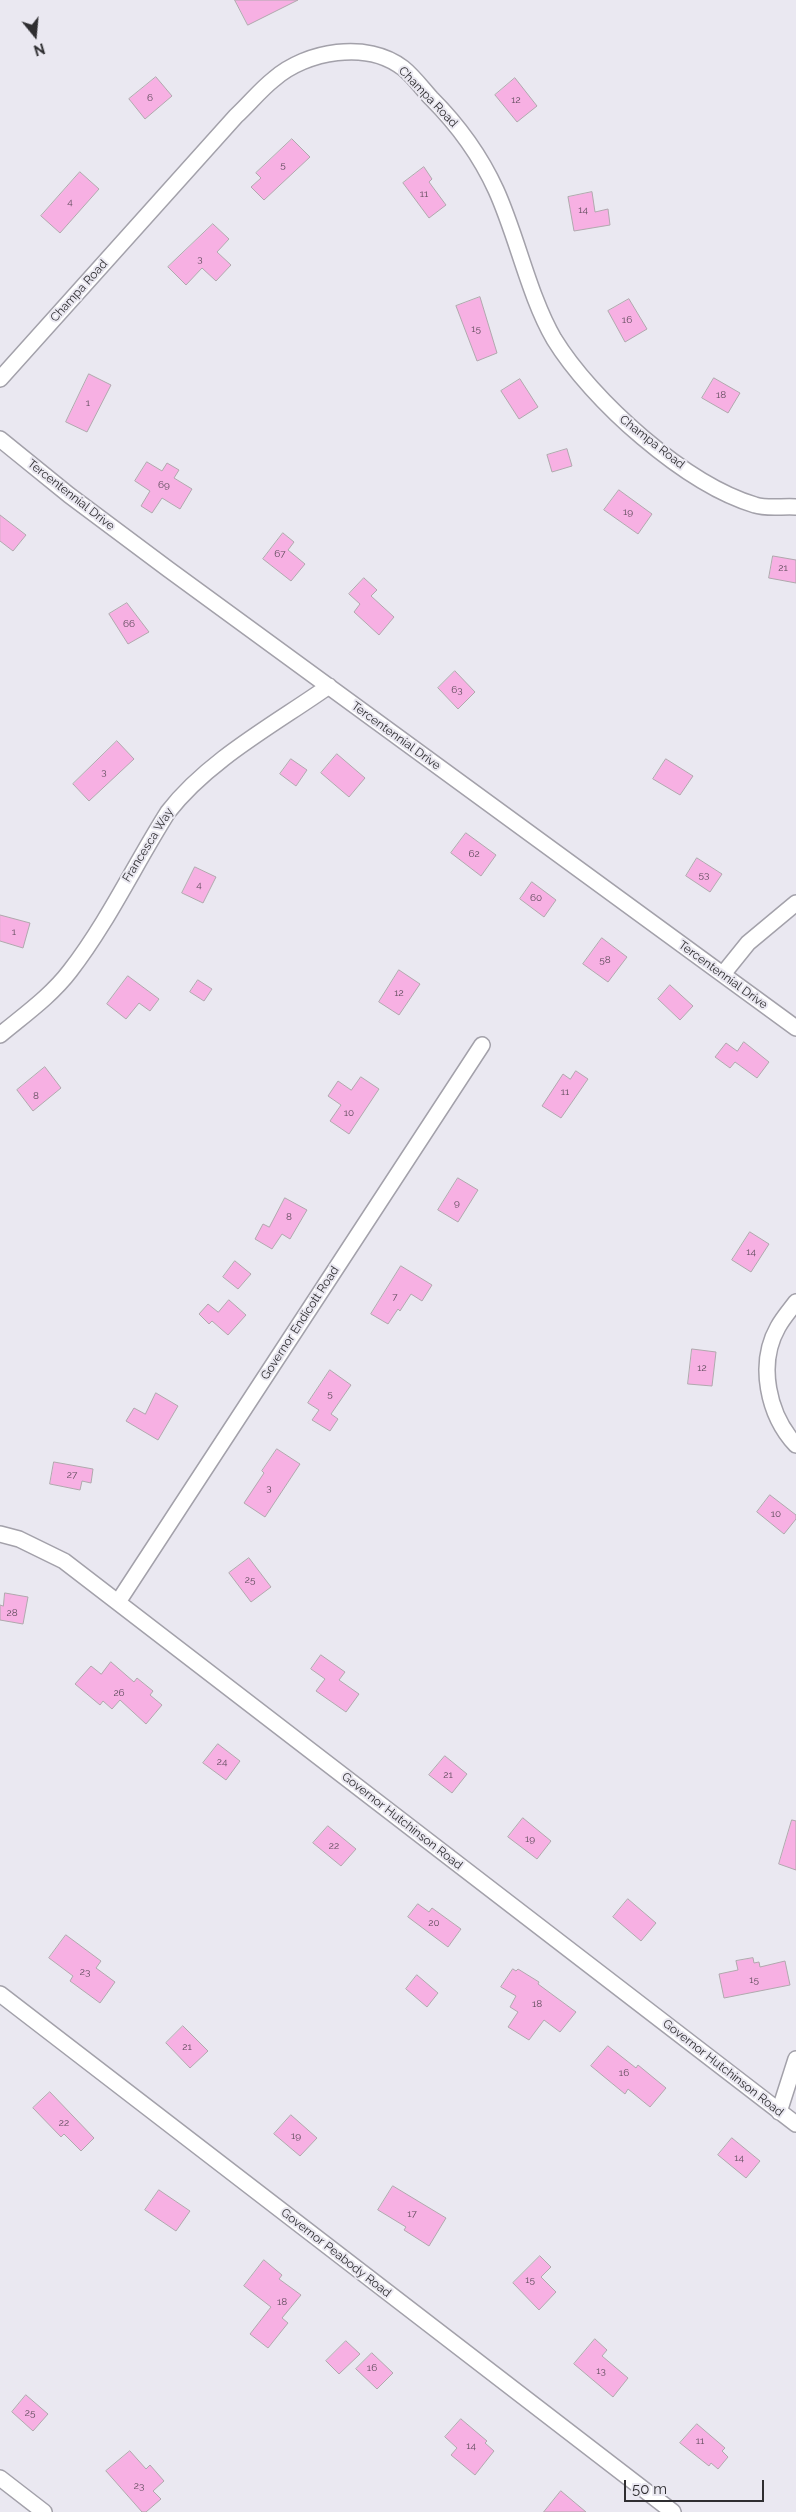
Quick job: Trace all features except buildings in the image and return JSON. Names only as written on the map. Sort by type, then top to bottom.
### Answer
[{"type":"street","name":"Champa Road","points":[[0,379],[236,116],[274,78],[303,60],[331,53],[360,52],[382,56],[402,68],[448,115],[469,141],[496,191],[554,337],[573,366],[605,404],[637,434],[681,466],[721,491],[757,506],[796,507]]},
{"type":"street","name":"Tercentennial Drive","points":[[0,439],[70,495],[796,1028]]},
{"type":"street","name":"Francesca Way","points":[[0,1035],[52,990],[70,971],[97,931],[168,812],[182,794],[225,758],[329,686]]},
{"type":"street","points":[[723,974],[748,943],[785,910],[796,903]]},
{"type":"street","name":"Governor Endicott Road","points":[[118,1602],[482,1045]]},
{"type":"street","points":[[796,1302],[778,1327],[768,1352],[767,1379],[784,1432],[796,1445]]},
{"type":"street","name":"Governor Hutchinson Road","points":[[0,1534],[19,1539],[64,1561],[796,2124]]},
{"type":"street","name":"Governor Peabody Road","points":[[0,1994],[673,2512]]},
{"type":"street","points":[[780,2112],[796,2058]]},
{"type":"street","points":[[0,2478],[44,2512]]}]
